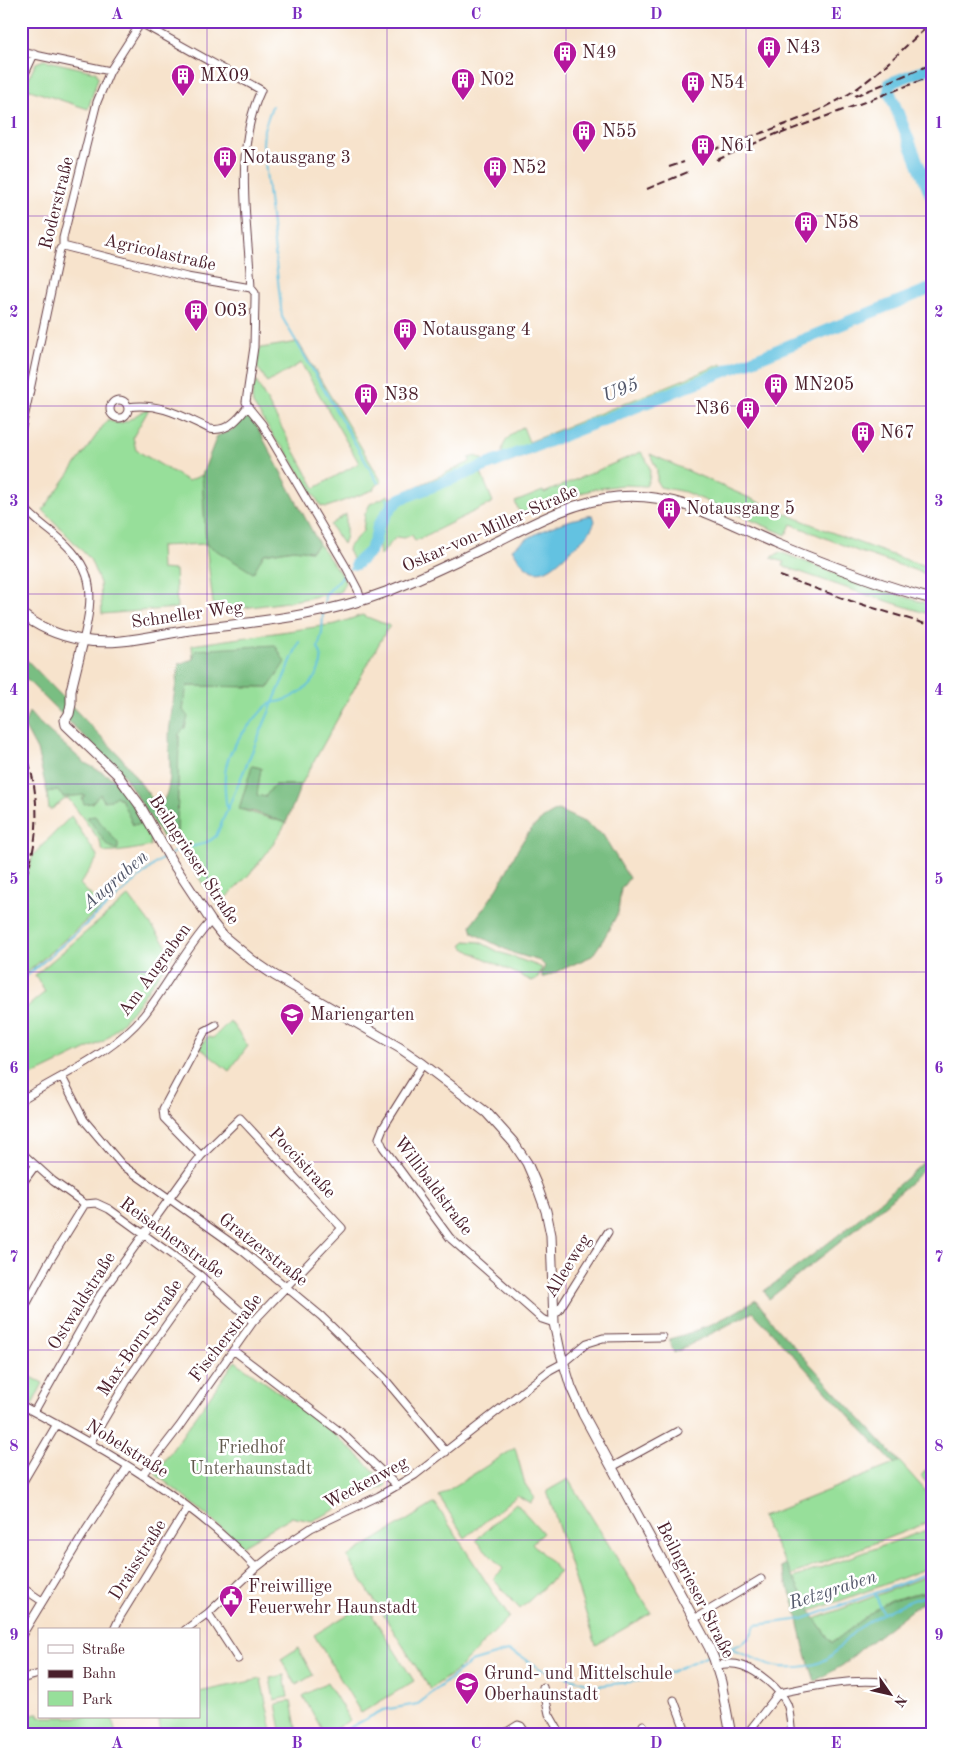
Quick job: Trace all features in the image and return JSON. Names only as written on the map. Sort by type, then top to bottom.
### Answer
[{"type":"main road","name":"Oskar-von-Miller-Straße","points":[[361,600],[417,579],[521,528],[568,508],[600,499],[620,496],[659,498],[698,508],[857,576],[932,600]]},
{"type":"main road","name":"Schneller Weg","points":[[21,613],[44,629],[84,641],[116,641],[330,610],[361,600]]},
{"type":"main road","name":"Beilngrieser Straße","points":[[84,641],[72,690],[71,704],[65,720],[66,725],[117,774],[139,804],[172,862],[223,936],[252,960],[293,987],[394,1045],[456,1088],[493,1119],[513,1142],[527,1164],[540,1194],[551,1235],[554,1319],[563,1363],[571,1387],[583,1414],[709,1647],[715,1662],[731,1735]]},
{"type":"street","name":"Roderstraße","points":[[21,432],[58,258],[63,246],[63,238],[97,102],[110,71],[142,22]]},
{"type":"street","points":[[142,22],[261,90],[253,107],[247,133],[245,165],[251,288],[255,293],[255,327],[251,372],[246,400],[346,567],[361,600]]},
{"type":"street","points":[[21,52],[110,71]]},
{"type":"street","points":[[21,82],[34,54]]},
{"type":"street","name":"Agricolastraße","points":[[63,246],[187,277],[251,288]]},
{"type":"street","points":[[128,407],[150,405],[160,407],[210,429],[217,430],[224,429],[234,422],[248,406]]},
{"type":"street","points":[[21,504],[67,545],[82,563],[86,572],[91,604],[84,641]]},
{"type":"street","name":"Am Augraben","points":[[21,1100],[62,1077],[129,1031],[211,921]]},
{"type":"street","points":[[201,1156],[164,1118],[163,1109],[205,1030],[216,1025]]},
{"type":"street","name":"Willibaldstraße","points":[[423,1064],[383,1128],[380,1138],[383,1147],[450,1238],[542,1319],[546,1322],[554,1319]]},
{"type":"street","name":"Gratzerstraße","points":[[62,1077],[84,1120],[122,1165],[244,1252],[321,1316],[368,1361],[403,1399],[446,1452]]},
{"type":"street","name":"Ostwaldstraße","points":[[34,1412],[100,1296],[143,1234],[201,1156],[240,1118]]},
{"type":"street","name":"Poccistraße","points":[[240,1118],[342,1228]]},
{"type":"street","name":"Reisacherstraße","points":[[21,1152],[34,1166],[86,1204],[96,1203],[108,1209],[201,1276],[253,1322]]},
{"type":"street","points":[[21,1185],[34,1166]]},
{"type":"street","points":[[21,1314],[49,1262],[86,1204]]},
{"type":"street","name":"Fischerstraße","points":[[142,1474],[253,1322],[342,1228]]},
{"type":"street","name":"Alleeweg","points":[[554,1319],[608,1232]]},
{"type":"street","name":"Max-Born-Straße","points":[[90,1443],[130,1376],[201,1276]]},
{"type":"street","name":"Weckenweg","points":[[188,1628],[208,1613],[256,1568],[284,1546],[311,1528],[398,1486],[420,1472],[544,1374],[563,1363],[587,1343],[603,1338],[662,1337]]},
{"type":"street","points":[[233,1350],[343,1434],[398,1486]]},
{"type":"street","name":"Nobelstraße","points":[[21,1405],[142,1474],[188,1507],[246,1557],[256,1568]]},
{"type":"street","points":[[21,1485],[57,1424]]},
{"type":"street","points":[[612,1466],[678,1431]]},
{"type":"street","points":[[21,1637],[86,1530],[128,1466]]},
{"type":"street","name":"Draisstraße","points":[[115,1628],[188,1507]]},
{"type":"street","points":[[694,1618],[761,1579]]},
{"type":"street","points":[[21,1587],[42,1601]]},
{"type":"street","points":[[208,1613],[238,1659]]},
{"type":"street","points":[[715,1662],[743,1666],[755,1672],[779,1693],[786,1703],[790,1714],[792,1735]]},
{"type":"street","points":[[21,1679],[38,1674]]},
{"type":"street","points":[[746,1735],[779,1693],[844,1683],[884,1682]]},
{"type":"street","points":[[543,1687],[549,1714],[561,1735]]},
{"type":"street","points":[[674,1700],[687,1735]]},
{"type":"street","points":[[643,1724],[649,1735]]},
{"type":"street","points":[[502,1735],[521,1726],[527,1735]]},
{"type":"green space","points":[[44,60],[96,72],[98,78],[88,109],[24,88],[36,63]]},
{"type":"green space","points":[[298,342],[382,482],[373,490],[327,507],[321,506],[253,404],[252,398],[256,381],[315,488],[359,463],[301,363],[267,383],[257,367],[259,350],[261,348]]},
{"type":"green space","points":[[722,364],[724,369],[731,367],[733,373],[506,464],[502,452],[504,444],[513,433],[523,427],[529,442]]},
{"type":"green space","points":[[149,409],[133,437],[136,450],[188,481],[202,475],[206,544],[160,546],[161,569],[175,570],[177,608],[102,614],[100,583],[90,559],[43,510],[108,419],[119,423],[124,422]]},
{"type":"green space","points":[[249,417],[257,427],[319,544],[311,551],[293,549],[264,554],[253,573],[206,544],[202,475],[217,436],[234,429],[244,418]]},
{"type":"green space","points":[[641,452],[647,460],[650,469],[646,486],[622,485],[595,489],[563,498],[525,513],[519,511],[515,502],[543,491],[544,493]]},
{"type":"green space","points":[[650,454],[825,530],[932,568],[932,576],[860,552],[791,524],[786,535],[685,492],[660,487],[657,482],[657,470]]},
{"type":"green space","points":[[476,456],[483,459],[487,471],[481,473],[493,502],[415,541],[412,535],[404,538],[396,537],[380,556],[377,528],[368,550],[354,563],[348,550],[349,546],[363,531],[365,514],[370,504],[389,495],[391,498],[470,462],[469,458]]},
{"type":"green space","points":[[346,514],[346,536],[343,544],[330,525]]},
{"type":"green space","points":[[206,544],[264,554],[293,549],[311,551],[319,544],[345,583],[340,592],[287,602],[214,612]]},
{"type":"green space","points":[[780,552],[863,584],[932,605],[932,615],[783,566],[784,562],[771,558]]},
{"type":"green space","points":[[362,615],[390,626],[301,785],[274,785],[265,797],[256,795],[261,768],[252,766],[239,809],[286,823],[272,846],[255,867],[217,905],[175,842],[177,835],[179,734],[185,728],[183,710],[187,686],[269,687],[193,659],[192,645],[336,624]]},
{"type":"green space","points":[[275,645],[285,662],[269,687],[187,686],[183,710],[188,717],[185,728],[179,734],[177,835],[172,845],[167,845],[125,777],[21,674],[21,654],[121,757],[158,807],[168,790],[170,780],[169,735],[179,664],[193,659],[196,650]]},
{"type":"green space","points":[[29,712],[85,763],[114,779],[143,823],[133,825],[121,799],[116,796],[111,800],[104,801],[100,794],[92,803],[84,804],[82,799],[85,795],[63,797],[57,790],[47,792],[37,750],[24,726]]},
{"type":"green space","points":[[252,766],[261,768],[257,795],[265,797],[274,785],[301,785],[286,823],[255,812],[239,809]]},
{"type":"green space","points":[[57,790],[63,797],[102,794],[117,797],[123,802],[133,825],[143,823],[151,839],[150,846],[119,852],[105,852],[100,841],[68,798],[52,809],[49,809],[47,792]]},
{"type":"green space","points":[[558,810],[584,822],[603,835],[629,878],[621,889],[618,913],[592,956],[543,978],[541,974],[545,966],[540,961],[513,953],[473,933],[471,925],[498,887],[528,833],[546,816]]},
{"type":"green space","points":[[71,816],[98,857],[80,884],[102,907],[21,978],[21,893],[33,855]]},
{"type":"green space","points":[[95,816],[118,843],[117,850],[107,845],[87,817]]},
{"type":"green space","points":[[129,896],[173,954],[132,1012],[104,1041],[21,1081],[21,1012],[45,992],[35,975]]},
{"type":"green space","points":[[465,941],[480,942],[499,952],[542,968],[538,978],[532,981],[471,952],[462,946]]},
{"type":"green space","points":[[230,1021],[248,1046],[229,1071],[200,1048],[207,1037],[213,1038]]},
{"type":"green space","points":[[932,1154],[932,1162],[902,1190],[769,1299],[764,1291],[850,1226]]},
{"type":"green space","points":[[756,1300],[777,1328],[899,1461],[894,1464],[753,1312],[674,1353],[669,1339],[714,1323]]},
{"type":"green space","name":"Friedhof Unterhaunstadt","points":[[235,1361],[334,1434],[353,1450],[387,1485],[312,1521],[291,1517],[242,1546],[190,1501],[155,1474]]},
{"type":"green space","points":[[21,1372],[43,1383],[32,1405],[21,1399]]},
{"type":"green space","points":[[515,1448],[525,1484],[534,1497],[530,1503],[517,1495],[465,1538],[439,1496]]},
{"type":"green space","points":[[899,1461],[932,1498],[932,1521],[791,1575],[761,1517]]},
{"type":"green space","points":[[932,1463],[932,1489],[921,1476]]},
{"type":"green space","points":[[568,1479],[651,1613],[596,1645],[547,1491]]},
{"type":"green space","points":[[435,1503],[509,1617],[455,1672],[430,1689],[347,1557]]},
{"type":"green space","points":[[516,1503],[543,1533],[532,1543],[560,1572],[520,1609],[493,1579],[503,1569],[476,1540]]},
{"type":"green space","points":[[932,1528],[932,1566],[878,1587],[811,1611],[793,1578]]},
{"type":"green space","points":[[786,1564],[815,1619],[832,1643],[891,1600],[932,1590],[932,1600],[918,1605],[843,1665],[815,1681],[804,1648],[796,1609],[781,1567]]},
{"type":"green space","points":[[932,1574],[932,1590],[909,1595],[879,1607],[832,1643],[815,1619]]},
{"type":"green space","points":[[365,1604],[414,1681],[361,1713],[314,1635]]},
{"type":"green space","points":[[298,1648],[313,1675],[296,1685],[281,1659]]},
{"type":"green space","points":[[284,1675],[288,1697],[274,1700],[270,1678]]},
{"type":"green space","points":[[261,1679],[273,1735],[162,1735],[158,1718],[200,1718],[200,1692]]},
{"type":"green space","points":[[327,1682],[350,1720],[325,1735],[303,1696]]},
{"type":"green space","points":[[291,1701],[297,1732],[282,1735],[276,1704]]},
{"type":"green space","points":[[38,1713],[38,1718],[112,1718],[116,1735],[21,1735],[21,1719]]},
{"type":"water","points":[[593,515],[595,521],[582,540],[555,565],[540,572],[527,567],[512,549],[551,527]]},
{"type":"waterway","name":"U95","points":[[932,67],[890,83],[889,91],[932,198]]},
{"type":"waterway","points":[[272,106],[264,129],[263,144],[282,317],[378,483]]},
{"type":"waterway","name":"Augraben","points":[[356,564],[370,551],[378,526],[392,506],[400,499],[611,417],[932,288]]},
{"type":"waterway","name":"Augraben","points":[[504,458],[734,369]]},
{"type":"waterway","name":"Augraben","points":[[350,569],[370,551],[378,526],[392,506],[400,499],[485,466]]},
{"type":"waterway","points":[[387,499],[392,506]]},
{"type":"waterway","name":"Augraben","points":[[324,608],[325,595],[347,572]]},
{"type":"waterway","name":"Augraben","points":[[227,809],[225,773],[231,753],[243,733],[266,707],[271,703],[294,696],[313,680],[321,661],[321,653],[318,648],[322,633],[323,613]]},
{"type":"waterway","name":"Augraben","points":[[171,854],[206,843],[216,836],[299,642]]},
{"type":"waterway","name":"Augraben","points":[[21,981],[165,857]]},
{"type":"waterway","name":"Retzgraben","points":[[715,1653],[744,1642],[756,1625],[803,1619],[932,1571]]},
{"type":"waterway","points":[[875,1594],[883,1612]]},
{"type":"waterway","points":[[727,1649],[775,1666],[808,1666],[827,1659],[848,1637],[876,1617],[913,1600],[932,1594]]},
{"type":"waterway","name":"Retzgraben","points":[[336,1735],[383,1710],[418,1704],[471,1662],[508,1651],[521,1656],[540,1669],[597,1686],[646,1680],[664,1675],[708,1655]]},
{"type":"railway","points":[[713,150],[800,119],[832,104],[870,79],[932,23]]},
{"type":"railway","points":[[855,96],[932,64]]},
{"type":"railway","points":[[780,134],[932,76]]},
{"type":"railway","points":[[717,160],[785,130]]},
{"type":"railway","points":[[669,167],[684,162]]},
{"type":"railway","points":[[647,189],[688,172]]},
{"type":"railway","points":[[780,576],[851,601],[932,626]]},
{"type":"railway","points":[[21,739],[32,776],[36,813],[36,832],[33,850],[21,887]]},
{"type":"place","name":"N43","points":[[769,69]]},
{"type":"place","name":"N49","points":[[565,74]]},
{"type":"place","name":"MX09","points":[[183,97]]},
{"type":"place","name":"N02","points":[[463,101]]},
{"type":"place","name":"N54","points":[[693,104]]},
{"type":"place","name":"N55","points":[[584,153]]},
{"type":"place","name":"N61","points":[[703,167]]},
{"type":"place","name":"Notausgang 3","points":[[225,179]]},
{"type":"place","name":"N52","points":[[495,189]]},
{"type":"place","name":"N58","points":[[806,244]]},
{"type":"place","name":"O03","points":[[196,332]]},
{"type":"place","name":"Notausgang 4","points":[[405,351]]},
{"type":"place","name":"MN205","points":[[776,406]]},
{"type":"place","name":"N38","points":[[366,416]]},
{"type":"place","name":"N36","points":[[748,430]]},
{"type":"place","name":"N67","points":[[863,454]]},
{"type":"place","name":"Notausgang 5","points":[[669,530]]},
{"type":"place","name":"Mariengarten","points":[[292,1036]]},
{"type":"place","name":"Freiwillige Feuerwehr Haunstadt","points":[[231,1618]]},
{"type":"place","name":"Grund- und Mittelschule Oberhaunstadt","points":[[467,1705]]}]
